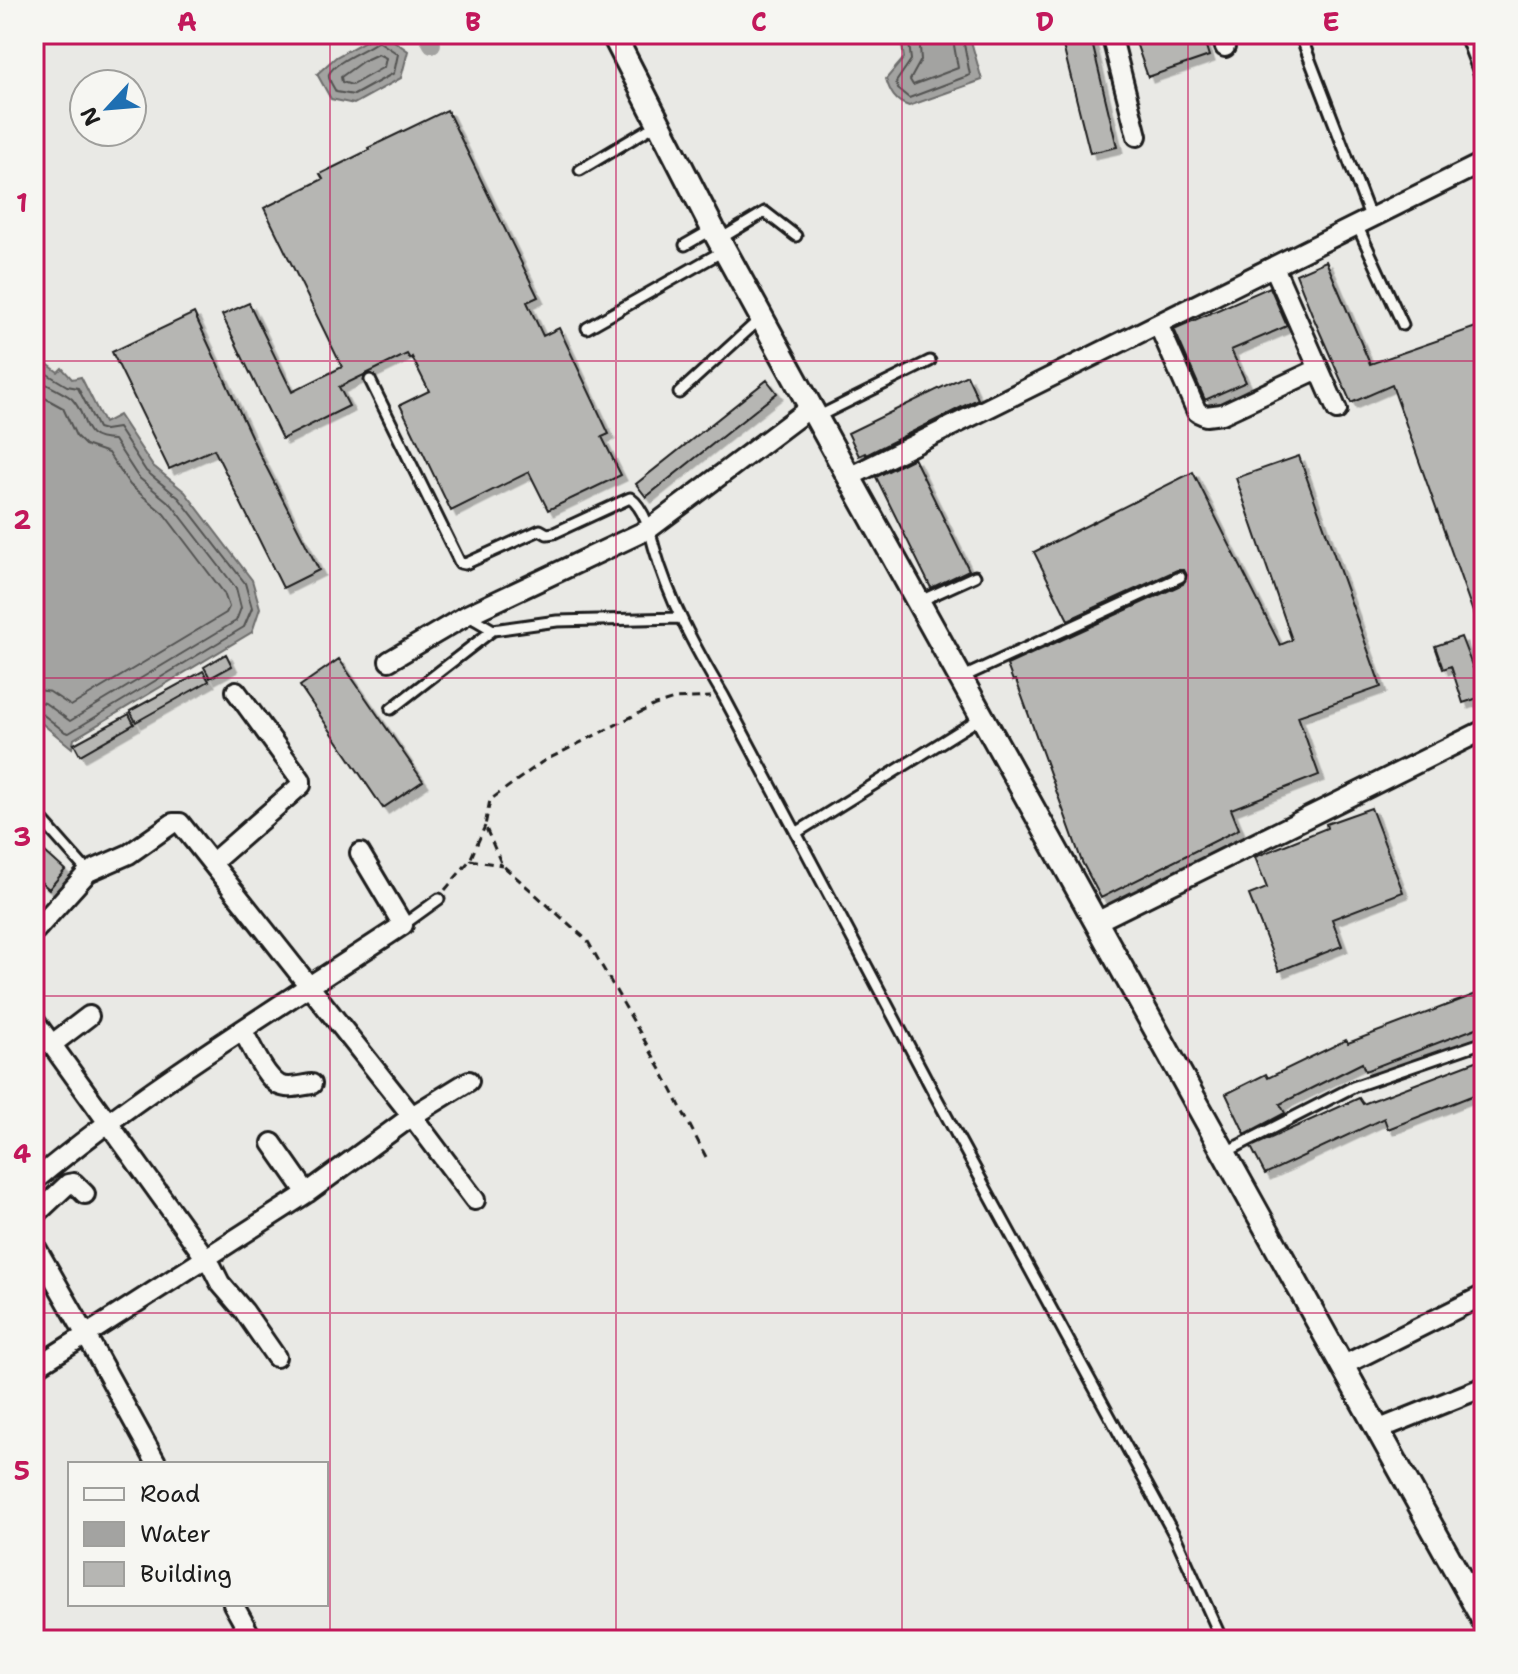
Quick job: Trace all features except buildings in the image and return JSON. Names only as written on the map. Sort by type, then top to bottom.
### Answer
[{"type":"street","points":[[613,34],[849,477],[1484,1621]]},
{"type":"street","points":[[1111,34],[1137,136]]},
{"type":"street","points":[[1469,34],[1484,73]]},
{"type":"street","points":[[849,477],[1484,162]]},
{"type":"street","points":[[1274,267],[1337,410]]},
{"type":"street","points":[[1158,324],[1197,412],[1206,416],[1222,414],[1318,369]]},
{"type":"street","points":[[389,661],[467,615],[649,529],[814,412]]},
{"type":"street","points":[[213,862],[301,785],[301,780],[236,691]]},
{"type":"street","points":[[1096,922],[1484,730]]},
{"type":"street","points":[[34,932],[88,872],[129,854],[173,823],[180,823],[475,1200]]},
{"type":"street","points":[[34,1181],[109,1122],[403,925],[360,853]]},
{"type":"street","points":[[51,1045],[89,1016]]},
{"type":"street","points":[[34,1020],[276,1357]]},
{"type":"street","points":[[242,1030],[279,1085],[289,1088],[312,1084]]},
{"type":"street","points":[[34,1368],[307,1193],[412,1116],[469,1081]]},
{"type":"street","points":[[272,1143],[307,1193]]},
{"type":"street","points":[[34,1216],[68,1184],[74,1183],[85,1194]]},
{"type":"street","points":[[34,1244],[156,1462]]},
{"type":"street","points":[[1342,1366],[1484,1295]]},
{"type":"street","points":[[1377,1430],[1484,1387]]},
{"type":"street","points":[[234,1606],[253,1640]]},
{"type":"lane","points":[[1300,34],[1403,325]]},
{"type":"lane","points":[[580,170],[659,123]]},
{"type":"lane","points":[[587,328],[765,212],[796,236]]},
{"type":"lane","points":[[685,245],[720,239]]},
{"type":"lane","points":[[679,393],[763,317]]},
{"type":"lane","points":[[814,412],[930,361]]},
{"type":"lane","points":[[370,380],[460,563],[465,564],[540,530],[547,534],[554,533],[630,498],[638,507],[681,618],[1176,1538],[1222,1640]]},
{"type":"lane","points":[[918,602],[975,576]]},
{"type":"lane","points":[[961,678],[1180,577]]},
{"type":"lane","points":[[467,615],[493,630]]},
{"type":"lane","points":[[391,709],[493,630],[557,621],[681,618]]},
{"type":"lane","points":[[796,833],[982,717]]},
{"type":"lane","points":[[34,811],[88,872]]},
{"type":"lane","points":[[403,925],[442,895]]},
{"type":"lane","points":[[1224,1153],[1353,1087],[1484,1042]]},
{"type":"path","points":[[442,895],[470,860],[485,826],[490,800],[542,762],[655,705],[674,699],[723,695]]},
{"type":"path","points":[[485,826],[502,865],[587,940],[663,1073],[706,1157]]},
{"type":"path","points":[[470,860],[502,865]]},
{"type":"water","points":[[900,34],[969,34],[982,80],[909,106],[900,102],[886,79],[904,58]]},
{"type":"water","points":[[374,36],[387,36],[408,51],[401,78],[354,104],[331,99],[317,74],[336,57]]},
{"type":"water","points":[[38,357],[58,372],[62,368],[72,379],[81,377],[104,423],[119,415],[152,465],[185,492],[252,580],[260,608],[252,632],[74,739],[72,748],[34,717],[34,361]]},
{"type":"waterway","points":[[427,34],[432,44]]}]
